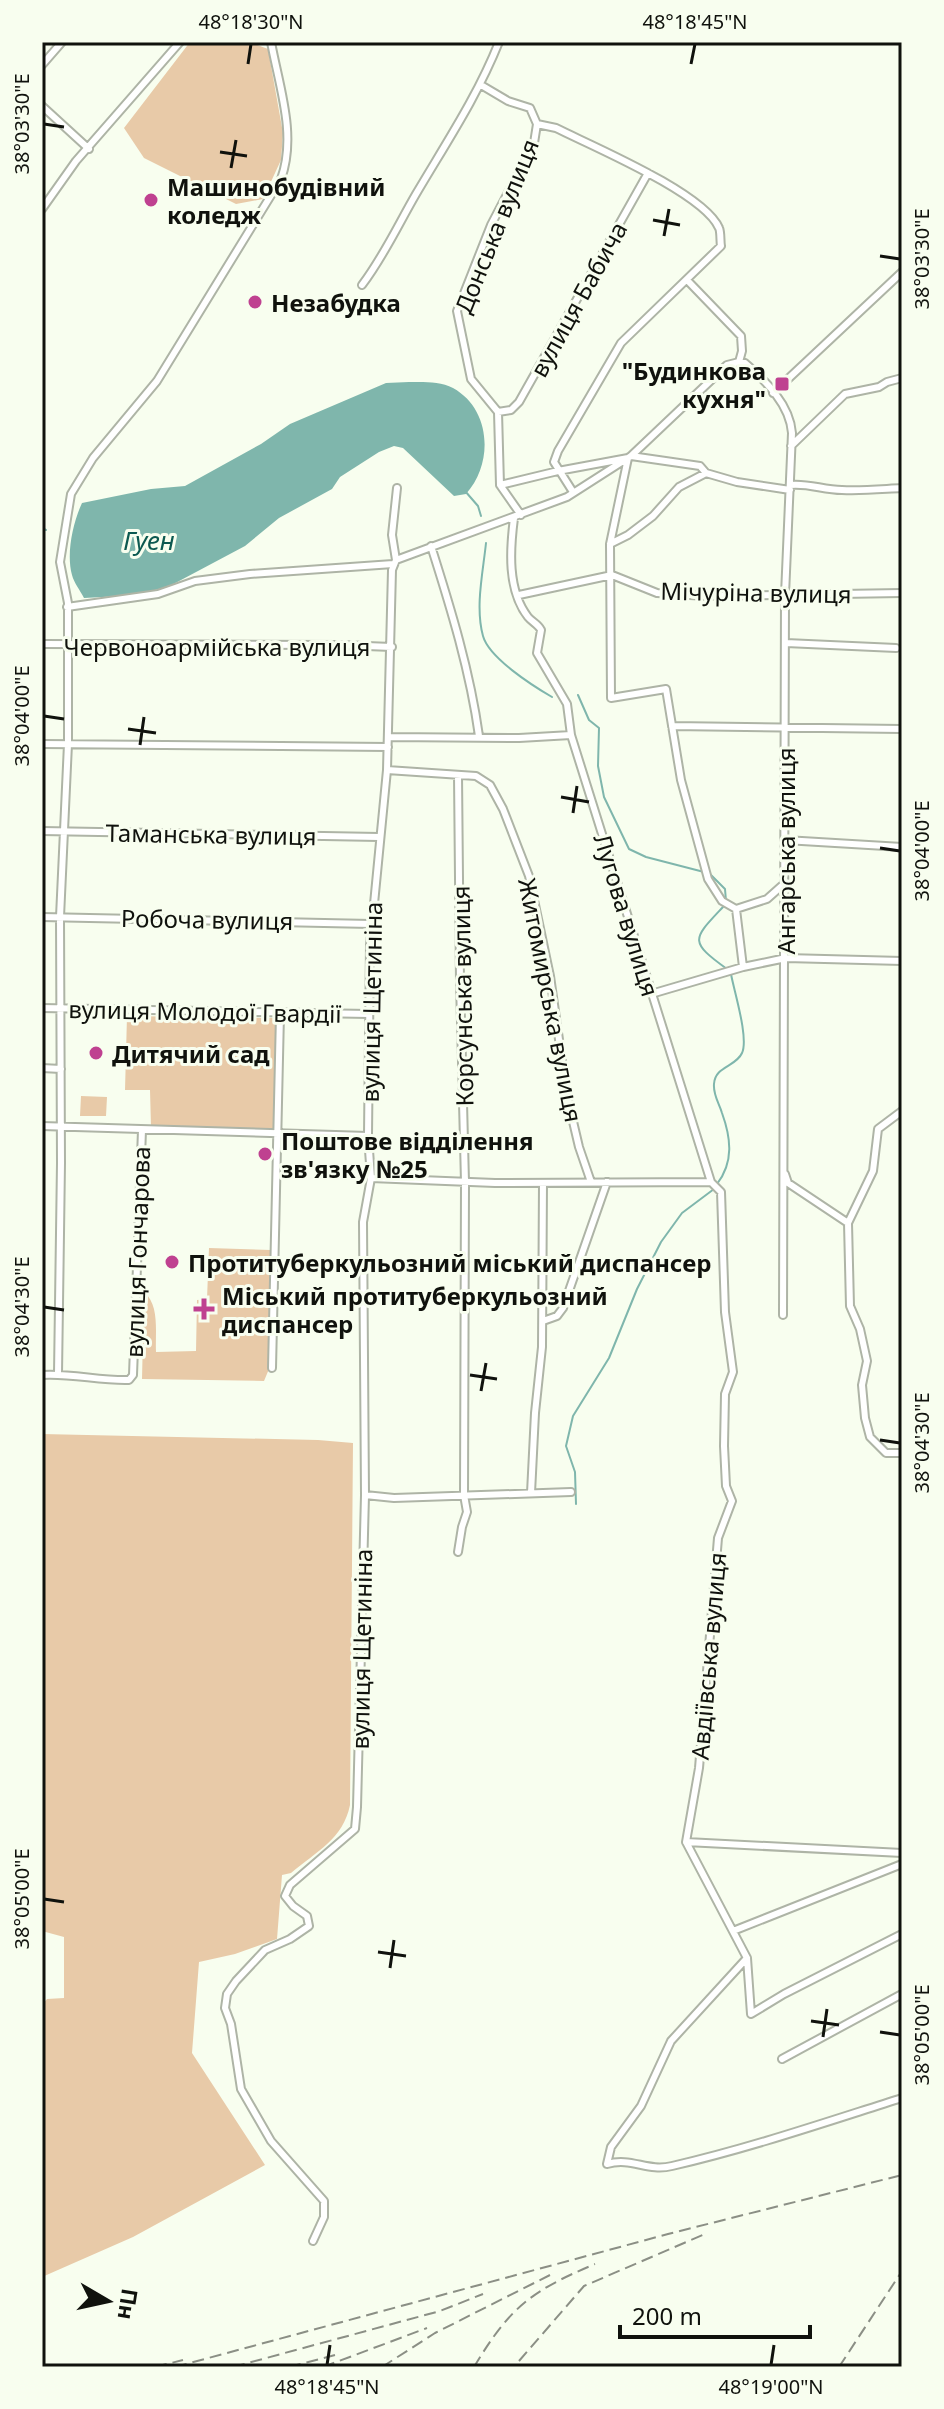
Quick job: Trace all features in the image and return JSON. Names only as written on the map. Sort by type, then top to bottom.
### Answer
[{"type":"street","points":[[42,65],[62,42]]},
{"type":"street","points":[[42,209],[76,161],[180,42]]},
{"type":"street","points":[[42,1375],[58,1374],[60,917],[68,744],[67,607],[61,552],[73,488],[93,458],[157,381],[281,179],[286,166],[288,130],[271,42]]},
{"type":"street","points":[[362,285],[383,257],[481,85],[499,42]]},
{"type":"street","points":[[481,85],[508,101],[530,108],[537,124],[556,128],[670,184],[704,211],[719,228],[721,246],[621,343],[558,451],[554,462],[573,492]]},
{"type":"street","points":[[42,106],[89,149]]},
{"type":"street","name":"Донська вулиця","points":[[498,412],[471,379],[457,311],[491,225],[534,143],[537,124]]},
{"type":"street","name":"вулиця Бабича","points":[[498,412],[515,408],[525,393],[648,173]]},
{"type":"street","points":[[773,393],[902,272]]},
{"type":"street","points":[[67,607],[158,594],[195,581],[394,562],[517,517],[573,492],[630,457],[719,371],[739,362],[741,336],[687,280]]},
{"type":"street","name":"Ангарська вулиця","points":[[739,362],[750,368],[773,393],[791,421],[785,595],[783,1315]]},
{"type":"street","points":[[791,446],[845,394],[879,387],[902,378]]},
{"type":"street","points":[[498,412],[500,485],[517,517]]},
{"type":"street","points":[[500,485],[630,457],[700,466],[706,473],[737,482],[790,487],[808,483],[818,488],[844,491],[902,488]]},
{"type":"street","points":[[630,457],[610,544],[611,698],[666,689],[681,780],[708,879],[722,901],[733,907],[767,899],[785,883]]},
{"type":"street","points":[[610,544],[653,516],[679,487],[706,473]]},
{"type":"street","name":"вулиця Щетиніна","points":[[313,2241],[324,2217],[324,2201],[271,2141],[241,2089],[231,2024],[225,2008],[227,1994],[265,1950],[309,1926],[307,1916],[285,1896],[290,1885],[355,1829],[365,1495],[363,1222],[371,1178],[368,1136],[371,924],[387,770],[394,562],[392,535],[397,488]]},
{"type":"street","name":"Лугова вулиця","points":[[517,517],[509,555],[519,595],[526,615],[541,630],[537,653],[567,704],[571,735],[711,1182]]},
{"type":"street","points":[[431,546],[457,627],[473,691],[479,736]]},
{"type":"street","points":[[519,595],[612,575]]},
{"type":"street","name":"Мічуріна вулиця","points":[[612,575],[657,593],[902,593]]},
{"type":"street","points":[[786,643],[896,648]]},
{"type":"street","name":"Червоноармійська вулиця","points":[[42,644],[392,647]]},
{"type":"street","points":[[672,726],[902,729]]},
{"type":"street","points":[[388,737],[519,738],[571,735]]},
{"type":"street","points":[[42,744],[388,747]]},
{"type":"street","name":"Житомирська вулиця","points":[[387,770],[476,776],[490,785],[503,809],[524,860],[550,976],[567,1096],[591,1182]]},
{"type":"street","name":"Корсунська вулиця","points":[[458,775],[465,1182],[464,1495],[467,1512],[458,1552]]},
{"type":"street","name":"Таманська вулиця","points":[[42,831],[379,837]]},
{"type":"street","points":[[785,840],[902,847]]},
{"type":"street","points":[[733,907],[743,967]]},
{"type":"street","name":"Робоча вулиця","points":[[42,917],[371,924]]},
{"type":"street","points":[[651,994],[786,958],[902,961]]},
{"type":"street","name":"вулиця Молодої Гвардії","points":[[42,1008],[369,1014]]},
{"type":"street","points":[[272,1368],[280,1014]]},
{"type":"street","points":[[42,1068],[61,1069]]},
{"type":"street","points":[[899,1451],[886,1453],[870,1437],[865,1418],[862,1385],[867,1361],[860,1329],[850,1306],[848,1223],[873,1171],[878,1129],[902,1111]]},
{"type":"street","points":[[42,1126],[368,1136]]},
{"type":"street","name":"вулиця Гончарова","points":[[58,1374],[125,1381],[133,1375],[142,1130]]},
{"type":"street","points":[[782,1167],[788,1183],[848,1223]]},
{"type":"street","points":[[371,1178],[543,1183],[711,1182]]},
{"type":"street","points":[[543,1321],[557,1316],[563,1308],[607,1182]]},
{"type":"street","name":"Авдіївська вулиця","points":[[686,1842],[699,1768],[718,1538],[732,1501],[726,1486],[724,1446],[725,1394],[733,1372],[725,1312],[721,1192],[711,1182]]},
{"type":"street","points":[[531,1493],[543,1321],[543,1183]]},
{"type":"street","points":[[365,1495],[394,1498],[571,1492]]},
{"type":"street","points":[[686,1842],[902,1853]]},
{"type":"street","points":[[686,1842],[747,1958],[751,2014],[902,1934]]},
{"type":"street","points":[[733,1931],[902,1864]]},
{"type":"street","points":[[747,1958],[671,2041],[641,2106],[611,2147],[607,2164],[622,2160],[648,2167],[668,2167],[902,2098]]},
{"type":"street","points":[[782,2059],[902,1994]]},
{"type":"shaded area","points":[[190,42],[249,42],[268,49],[283,133],[281,160],[263,199],[236,204],[144,158],[124,128]]},
{"type":"shaded area","points":[[127,1016],[275,1018],[275,1130],[151,1127],[150,1090],[125,1090]]},
{"type":"shaded area","points":[[81,1096],[107,1097],[106,1116],[80,1116]]},
{"type":"shaded area","points":[[209,1248],[271,1250],[269,1369],[264,1381],[142,1379],[144,1292],[155,1312],[156,1352],[196,1351],[197,1300],[207,1299]]},
{"type":"shaded area","points":[[42,1434],[353,1443],[350,1805],[347,1817],[328,1844],[291,1873],[282,1875],[277,1939],[235,1954],[199,1962],[192,2053],[265,2165],[133,2237],[42,2277],[42,2005],[47,1999],[64,1998],[64,1937],[42,1931]]},
{"type":"water","name":"Гуен","points":[[431,382],[453,388],[466,397],[475,409],[484,437],[484,452],[475,481],[466,494],[454,496],[403,448],[394,446],[340,477],[332,489],[279,518],[245,546],[166,588],[122,596],[84,598],[70,567],[73,529],[82,503],[151,489],[185,486],[261,444],[290,424],[386,383]]},
{"type":"waterway","points":[[465,491],[478,506],[481,516]]},
{"type":"waterway","points":[[42,528],[46,530]]},
{"type":"waterway","points":[[486,543],[480,601],[483,636],[502,662],[552,697]]},
{"type":"waterway","points":[[578,695],[589,720],[599,728],[598,766],[604,797],[629,849],[646,857],[704,872]]},
{"type":"waterway","points":[[710,874],[725,889],[726,901]]},
{"type":"waterway","points":[[723,907],[705,926],[699,940],[706,952],[727,969]]},
{"type":"waterway","points":[[717,1184],[726,1167],[729,1150],[727,1132],[715,1095],[715,1078],[739,1058],[744,1046],[731,974]]},
{"type":"waterway","points":[[576,1504],[575,1472],[566,1446],[573,1416],[609,1358],[637,1289],[661,1242],[682,1213],[714,1189]]},
{"type":"railway","points":[[175,2367],[668,2234],[902,2175]]},
{"type":"railway","points":[[519,2361],[584,2286],[705,2234]]},
{"type":"railway","points":[[474,2367],[499,2329],[524,2303],[554,2283],[595,2264]]},
{"type":"railway","points":[[839,2367],[902,2271]]},
{"type":"railway","points":[[382,2367],[435,2333],[550,2275]]},
{"type":"railway","points":[[233,2367],[440,2311],[483,2294]]},
{"type":"railway","points":[[323,2367],[427,2328]]},
{"type":"railway","points":[[289,2367],[335,2355]]},
{"type":"railway","points":[[155,2367],[183,2360]]},
{"type":"place","name":"Машинобудівний коледж","points":[[151,200]]},
{"type":"place","name":"Незабудка","points":[[255,302]]},
{"type":"place","name":"\"Будинкова кухня\"","points":[[782,384]]},
{"type":"place","name":"Дитячий сад","points":[[96,1053]]},
{"type":"place","name":"Поштове відділення зв'язку №25","points":[[265,1154]]},
{"type":"place","name":"Протитуберкульозний міський диспансер","points":[[172,1262]]},
{"type":"place","name":"Міський протитуберкульозний диспансер","points":[[204,1309]]}]
